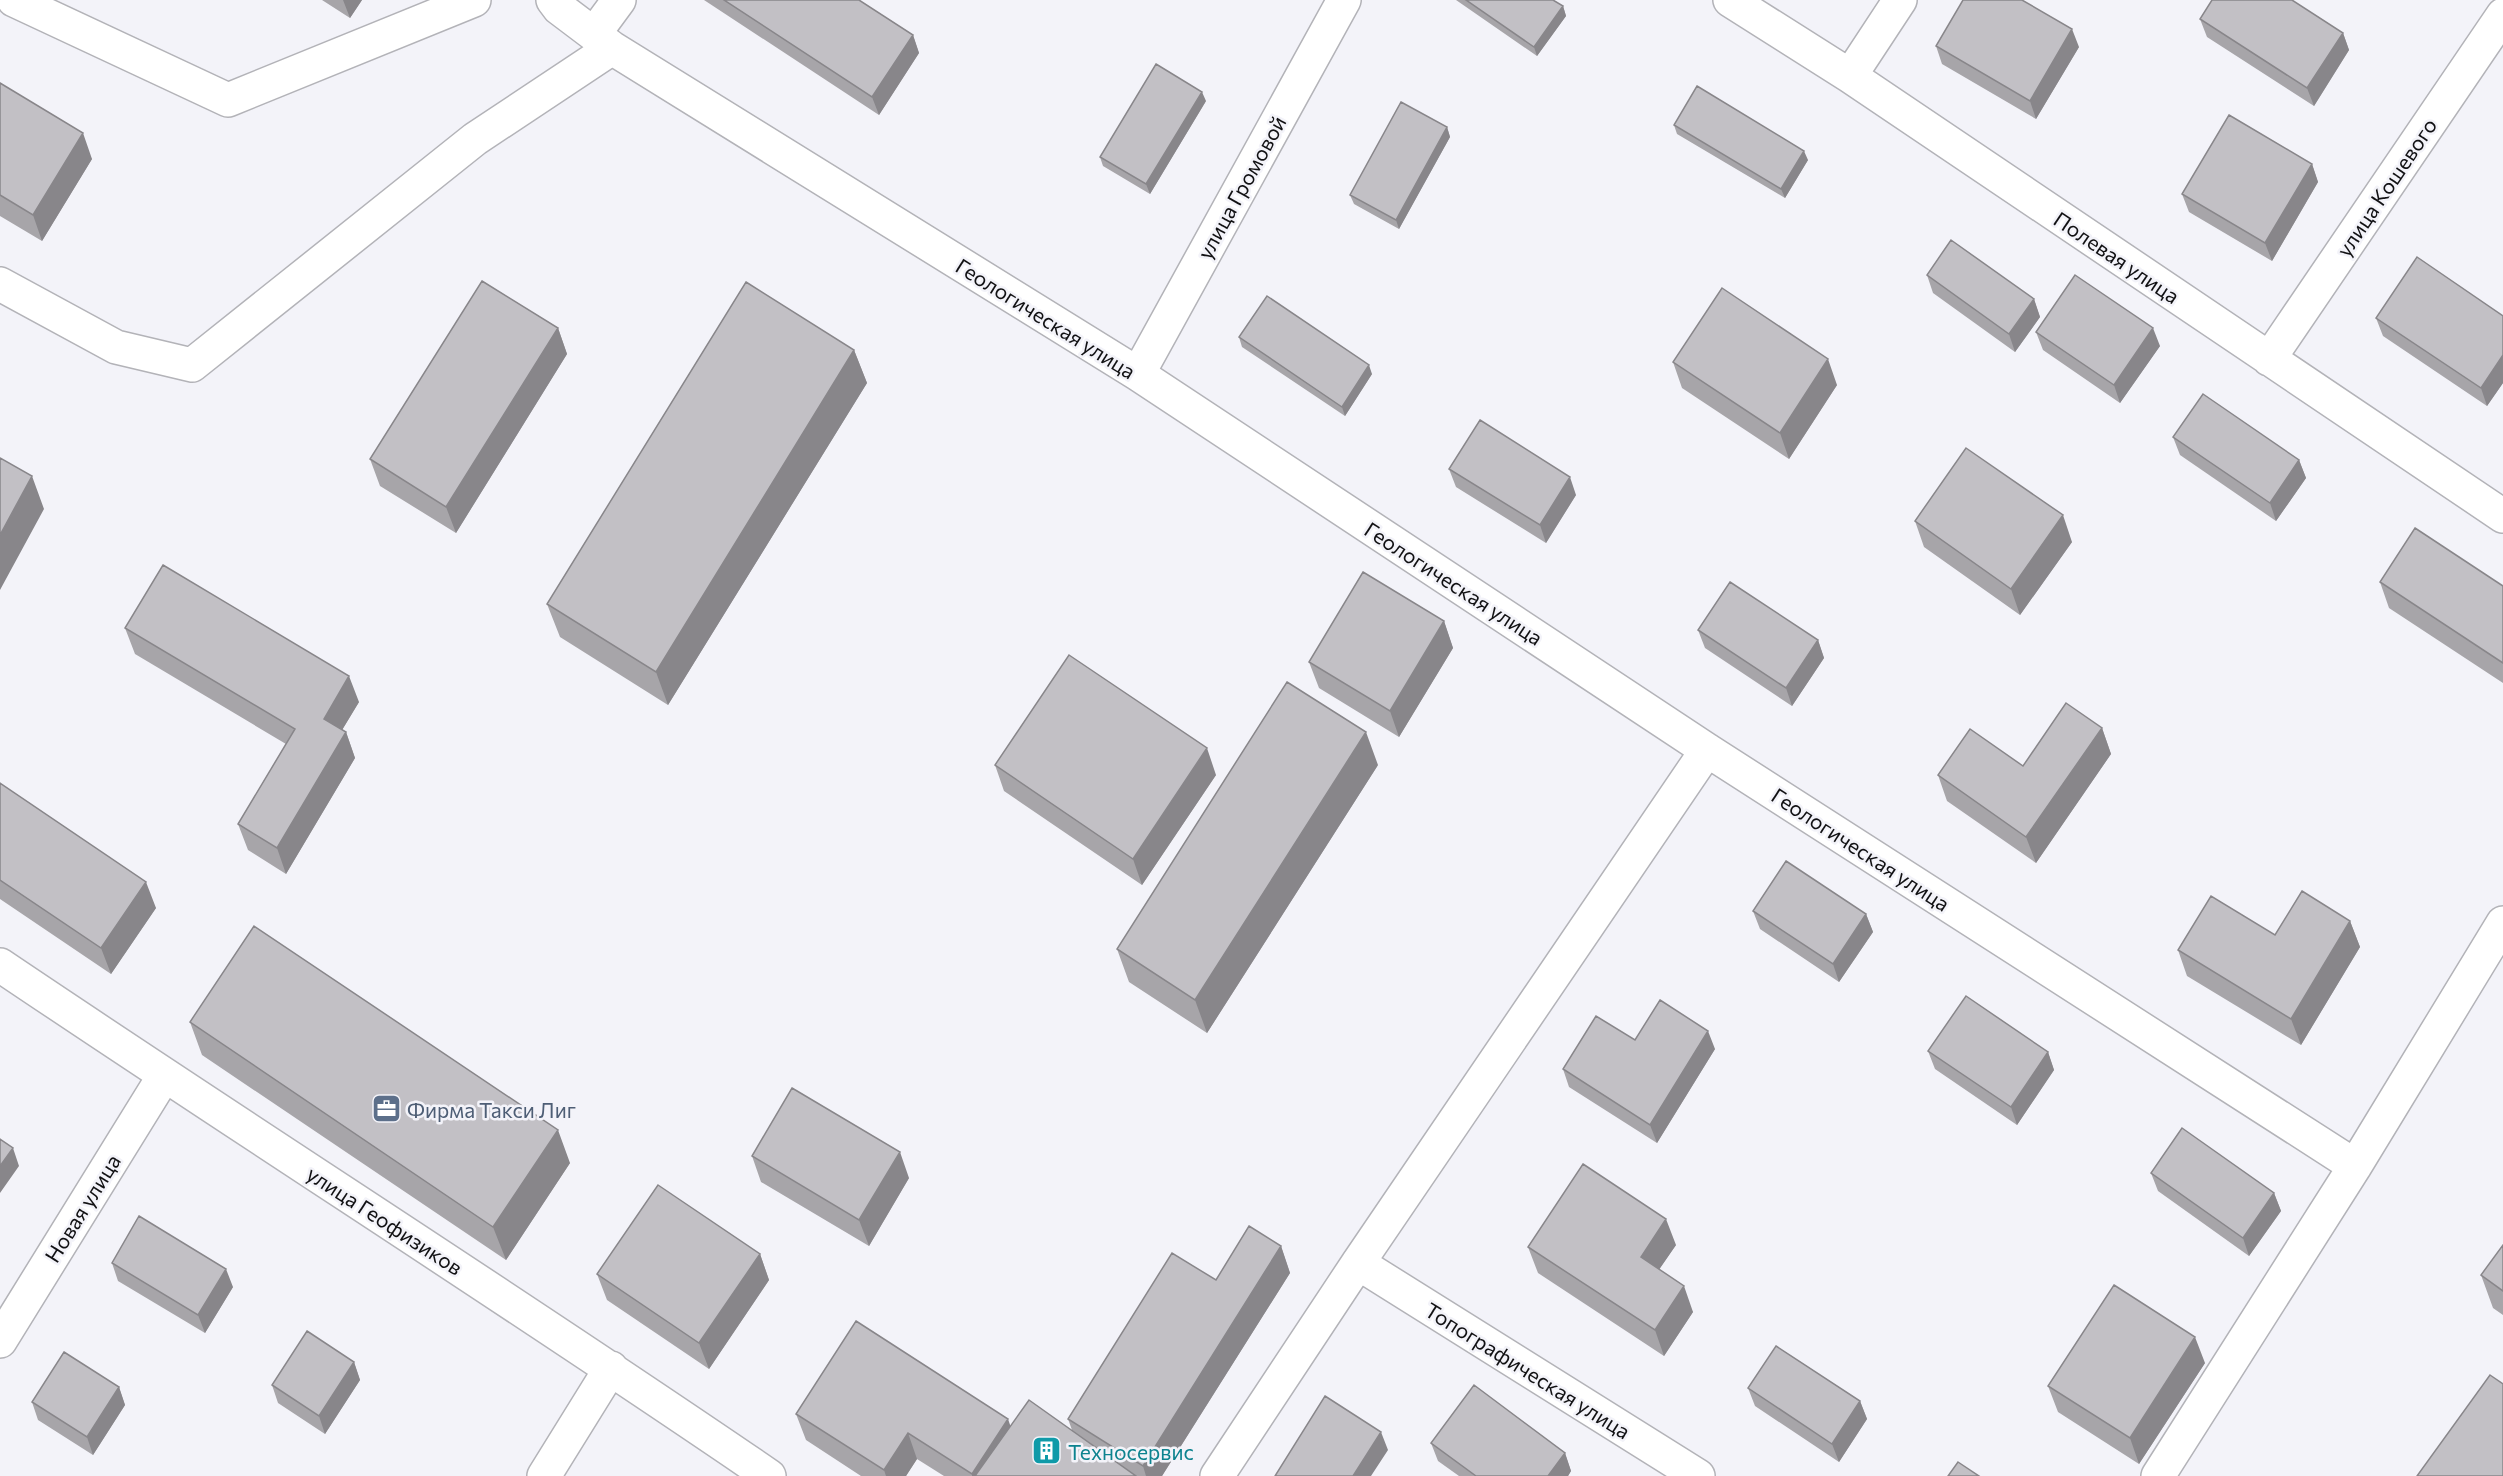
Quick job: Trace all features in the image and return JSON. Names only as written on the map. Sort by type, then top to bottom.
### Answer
[{"type":"street","points":[[14,0],[228,100],[474,0]]},
{"type":"street","points":[[0,284],[116,347],[192,365],[475,139],[603,41],[619,0]]},
{"type":"street","name":"улица Громовой","points":[[1138,374],[1344,0]]},
{"type":"street","name":"Полевая улица","points":[[1730,0],[1850,76],[2503,516]]},
{"type":"street","points":[[1850,76],[1900,0]]},
{"type":"street","name":"Геологическая улица","points":[[558,3],[603,41],[1138,374],[1707,750],[2355,1166]]},
{"type":"street","name":"улица Кошевого","points":[[2269,360],[2503,15]]},
{"type":"street","points":[[1217,1476],[1358,1263],[1707,750]]},
{"type":"street","points":[[2158,1476],[2355,1166],[2503,923]]},
{"type":"street","name":"улица Геофизиков","points":[[0,964],[164,1076],[611,1368],[769,1476]]},
{"type":"street","name":"Новая улица","points":[[0,1341],[164,1076]]},
{"type":"street","name":"Топографическая улица","points":[[1358,1263],[1698,1476]]},
{"type":"street","points":[[544,1476],[611,1368]]},
{"type":"building","points":[[724,0],[859,0],[913,35],[872,97]]},
{"type":"building","points":[[1466,0],[1553,0],[1563,6],[1534,47]]},
{"type":"building","points":[[1963,0],[2022,0],[2072,29],[2030,101],[1936,46]]},
{"type":"building","points":[[2212,0],[2292,0],[2343,33],[2307,88],[2200,19]]},
{"type":"building","points":[[1156,64],[1202,92],[1146,184],[1100,157]]},
{"type":"building","points":[[0,83],[83,133],[33,215],[0,195]]},
{"type":"building","points":[[1697,86],[1804,151],[1781,189],[1674,125]]},
{"type":"building","points":[[1401,102],[1447,127],[1396,220],[1350,195]]},
{"type":"building","points":[[2229,115],[2312,164],[2265,243],[2182,194]]},
{"type":"building","points":[[1951,240],[2034,299],[2009,334],[1927,275]]},
{"type":"building","points":[[2417,257],[2503,316],[2503,355],[2481,388],[2376,318]]},
{"type":"building","points":[[2075,275],[2153,328],[2114,385],[2036,332]]},
{"type":"building","points":[[482,281],[558,328],[446,507],[370,459]]},
{"type":"building","points":[[746,282],[854,350],[656,672],[547,604]]},
{"type":"building","points":[[1722,288],[1828,359],[1780,433],[1673,362]]},
{"type":"building","points":[[1267,296],[1369,365],[1342,407],[1239,337]]},
{"type":"building","points":[[2203,394],[2299,460],[2270,503],[2173,437]]},
{"type":"building","points":[[1480,420],[1570,477],[1540,525],[1449,469]]},
{"type":"building","points":[[1966,448],[2063,515],[2011,589],[1915,521]]},
{"type":"building","points":[[0,458],[32,476],[0,535]]},
{"type":"building","points":[[2415,528],[2503,586],[2503,663],[2380,582]]},
{"type":"building","points":[[163,565],[349,676],[324,719],[346,732],[277,848],[238,824],[295,729],[125,628]]},
{"type":"building","points":[[1363,572],[1444,621],[1390,711],[1309,662]]},
{"type":"building","points":[[1730,582],[1818,640],[1786,688],[1698,630]]},
{"type":"building","points":[[1069,655],[1207,748],[1133,859],[995,765]]},
{"type":"building","points":[[1287,682],[1366,732],[1195,1000],[1117,949]]},
{"type":"building","points":[[2066,703],[2102,728],[2026,837],[1938,775],[1970,729],[2023,766]]},
{"type":"building","points":[[0,783],[146,882],[101,948],[0,880]]},
{"type":"building","points":[[1786,861],[1866,914],[1833,964],[1753,911]]},
{"type":"building","points":[[2302,891],[2350,921],[2291,1019],[2178,950],[2211,896],[2275,935]]},
{"type":"building","name":"Фирма Такси Лиг","points":[[254,926],[558,1130],[493,1227],[190,1022]]},
{"type":"building","points":[[1966,996],[2048,1052],[2011,1107],[1928,1051]]},
{"type":"building","points":[[1660,1000],[1708,1031],[1650,1125],[1563,1069],[1596,1016],[1635,1040]]},
{"type":"building","points":[[792,1088],[900,1152],[859,1220],[752,1156]]},
{"type":"building","points":[[2182,1128],[2274,1193],[2243,1238],[2151,1173]]},
{"type":"building","points":[[0,1139],[13,1148],[0,1166]]},
{"type":"building","points":[[1583,1164],[1666,1219],[1641,1257],[1684,1286],[1655,1330],[1528,1247]]},
{"type":"building","points":[[658,1185],[760,1254],[699,1343],[597,1274]]},
{"type":"building","points":[[139,1216],[226,1269],[198,1315],[112,1263]]},
{"type":"building","points":[[1249,1226],[1281,1246],[1143,1466],[1068,1419],[1172,1253],[1216,1280]]},
{"type":"building","points":[[2503,1245],[2503,1291],[2481,1275]]},
{"type":"building","points":[[2114,1285],[2195,1337],[2130,1438],[2048,1386]]},
{"type":"building","points":[[856,1321],[1008,1419],[972,1474],[908,1433],[884,1470],[796,1414]]},
{"type":"building","points":[[307,1331],[354,1362],[319,1416],[272,1385]]},
{"type":"building","points":[[1776,1346],[1860,1401],[1832,1444],[1748,1388]]},
{"type":"building","points":[[64,1352],[119,1387],[87,1437],[32,1402]]},
{"type":"building","points":[[2490,1375],[2503,1384],[2503,1476],[2417,1476]]},
{"type":"building","points":[[1474,1385],[1565,1453],[1548,1476],[1476,1476],[1431,1443]]},
{"type":"building","points":[[1325,1396],[1381,1432],[1353,1476],[1275,1476]]},
{"type":"building","points":[[1029,1400],[1136,1476],[975,1476]]},
{"type":"building","points":[[1958,1462],[1979,1476],[1948,1476]]},
{"type":"place","name":"Фирма Такси Лиг","points":[[386,1109]]},
{"type":"place","name":"Техносервис","points":[[1047,1451]]}]
